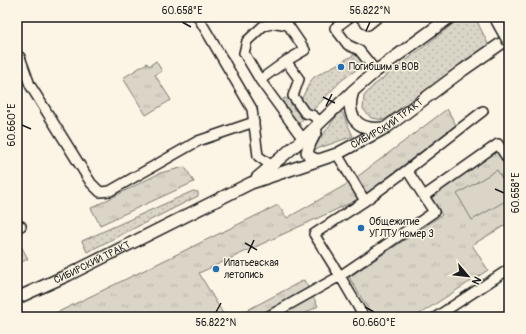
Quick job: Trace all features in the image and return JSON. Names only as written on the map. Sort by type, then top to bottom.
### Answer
[{"type":"main road","name":"СИБИРСКИЙ ТРАКТ","points":[[252,183],[303,139],[376,71],[450,17]]},
{"type":"main road","points":[[495,17],[509,42]]},
{"type":"main road","name":"СИБИРСКИЙ ТРАКТ","points":[[17,298],[68,275],[252,183],[337,154],[387,127],[463,70],[509,38]]},
{"type":"main road","points":[[354,90],[350,103],[350,110],[353,118],[365,127],[374,129],[387,127]]},
{"type":"main road","points":[[317,160],[310,157],[307,152],[321,122]]},
{"type":"lane","points":[[198,17],[252,109],[258,156],[272,166]]},
{"type":"lane","points":[[350,17],[335,28],[348,45],[359,50],[376,71]]},
{"type":"lane","points":[[360,17],[368,25],[378,17]]},
{"type":"lane","points":[[260,80],[286,61],[305,50],[288,25],[277,22],[263,26],[247,41],[244,54],[260,80],[303,139]]},
{"type":"lane","points":[[17,58],[20,57],[30,85],[91,183],[100,192],[110,191],[198,141],[254,122]]},
{"type":"lane","points":[[286,61],[299,79],[293,96],[305,113],[312,115],[321,122]]},
{"type":"lane","points":[[364,317],[314,234],[365,201],[483,111]]},
{"type":"lane","points":[[424,196],[498,144],[509,161]]},
{"type":"lane","points":[[337,154],[365,201]]},
{"type":"lane","points":[[267,317],[340,276],[434,212],[407,170]]},
{"type":"lane","points":[[436,317],[509,268]]},
{"type":"green space","points":[[462,17],[475,17],[489,46],[384,120],[371,118],[363,109],[364,96],[373,86]]},
{"type":"green space","points":[[358,53],[366,63],[342,80],[313,110],[308,109],[301,100],[314,77]]},
{"type":"green space","points":[[156,61],[162,71],[155,75],[171,100],[146,115],[123,78],[147,63],[149,66]]},
{"type":"green space","points":[[285,98],[289,100],[294,109],[304,118],[298,125],[283,103],[283,99]]},
{"type":"green space","points":[[447,109],[456,125],[359,199],[199,273],[225,317],[48,317],[278,205],[287,218],[349,183]]},
{"type":"green space","points":[[341,110],[353,136],[314,150],[314,147]]},
{"type":"green space","points":[[503,147],[509,157],[509,223],[472,245],[488,270],[415,317],[373,317],[349,277],[442,215],[431,197]]},
{"type":"green space","points":[[185,167],[194,182],[100,225],[91,208],[160,173]]},
{"type":"green space","points":[[497,170],[509,190],[509,199],[472,220],[457,194]]},
{"type":"green space","points":[[193,191],[198,192],[198,196],[87,252],[82,241]]},
{"type":"green space","points":[[19,242],[28,259],[17,264],[17,243]]},
{"type":"green space","points":[[304,280],[318,306],[299,317],[242,317],[240,314]]},
{"type":"place","name":"Погибшим в ВОВ","points":[[341,67]]},
{"type":"place","name":"Общежитие УГЛТУ номер 3","points":[[361,228]]},
{"type":"place","name":"Ипатьевская летопись","points":[[216,269]]}]
